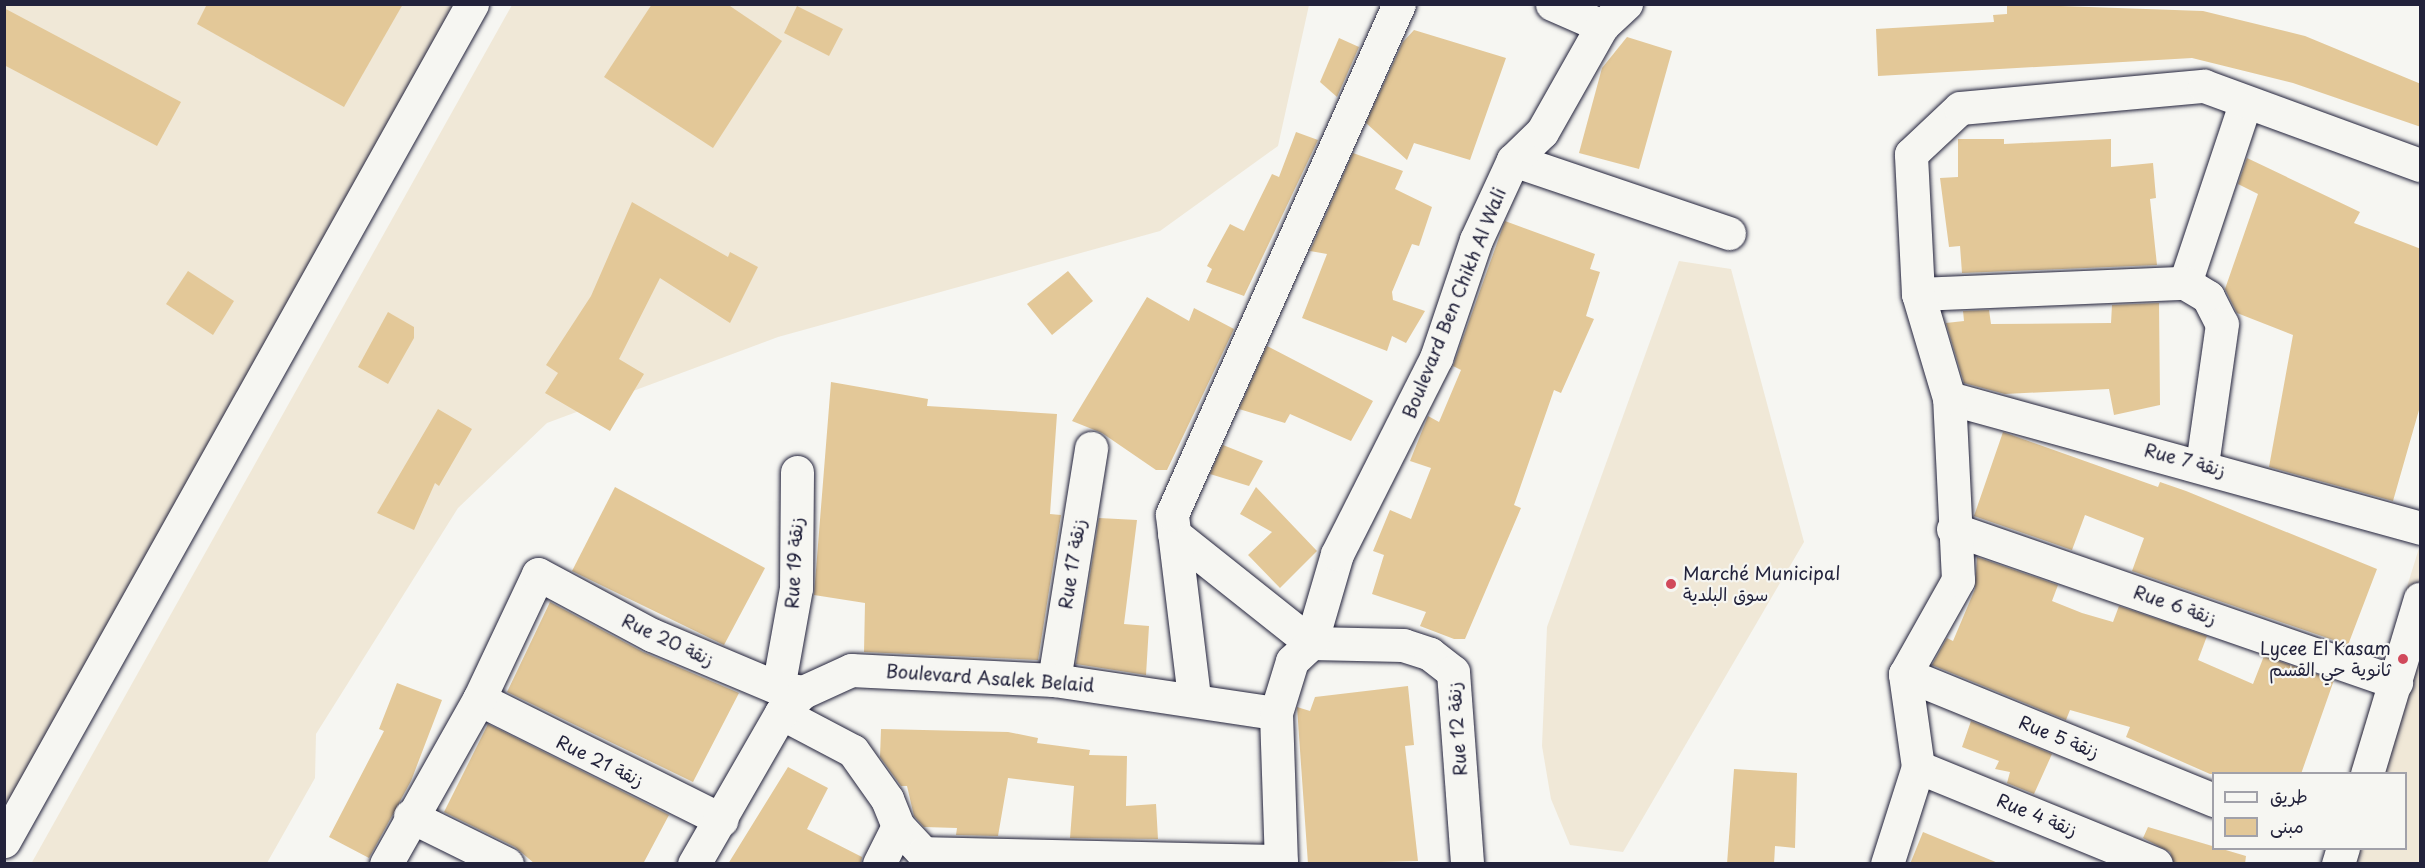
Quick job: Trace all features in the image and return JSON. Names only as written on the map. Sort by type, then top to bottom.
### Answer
[{"type":"street","points":[[4,842],[472,4]]},
{"type":"street","points":[[1194,697],[1172,514],[1399,4]]},
{"type":"street","points":[[1552,4],[1614,15]]},
{"type":"street","name":"Boulevard Ben Chikh Al Wali","points":[[1281,862],[1276,713],[1292,661],[1311,643],[1337,554],[1436,358],[1476,240],[1513,160],[1542,132],[1614,15]]},
{"type":"street","points":[[1887,864],[1918,767],[1905,674],[1958,580],[1953,529],[1949,398],[1918,294],[1911,154],[1960,108],[2204,86],[2245,104],[2421,165]]},
{"type":"street","points":[[2185,283],[2245,104]]},
{"type":"street","points":[[1513,160],[1729,232]]},
{"type":"street","points":[[1918,294],[2185,283],[2208,297],[2222,324],[2202,464]]},
{"type":"street","name":"Rue 7 زنقة","points":[[1949,398],[2202,464],[2421,528]]},
{"type":"street","name":"Rue 17 زنقة","points":[[1054,680],[1091,448]]},
{"type":"street","name":"Rue 19 زنقة","points":[[788,698],[796,588],[797,472]]},
{"type":"street","name":"Rue 6 زنقة","points":[[1953,529],[2396,682]]},
{"type":"street","points":[[1174,534],[1311,643]]},
{"type":"street","name":"Rue 20 زنقة","points":[[479,699],[538,574],[652,635],[788,698],[853,751],[887,799],[898,826]]},
{"type":"street","points":[[2368,772],[2421,599]]},
{"type":"street","name":"Rue 12 زنقة","points":[[1311,643],[1403,645],[1430,654],[1453,672],[1467,864]]},
{"type":"street","name":"Boulevard Asalek Belaid","points":[[788,698],[851,670],[1054,680],[1194,697],[1276,713]]},
{"type":"street","name":"Rue 5 زنقة","points":[[1905,674],[2212,799]]},
{"type":"street","points":[[694,864],[722,820],[788,698]]},
{"type":"street","points":[[386,864],[410,816],[479,699]]},
{"type":"street","name":"Rue 21 زنقة","points":[[479,699],[722,820]]},
{"type":"street","name":"Rue 4 زنقة","points":[[1918,767],[2156,864]]},
{"type":"street","points":[[410,816],[507,864]]},
{"type":"street","points":[[879,864],[898,826],[924,858],[1281,862]]},
{"type":"shaded area","points":[[5,5],[453,5],[5,818]]},
{"type":"shaded area","points":[[512,5],[1309,5],[1278,146],[1160,231],[778,337],[547,423],[458,508],[316,734],[315,778],[267,863],[31,864]]},
{"type":"shaded area","name":"Marché Municipal سوق البلدية","points":[[1679,261],[1731,269],[1804,542],[1623,852],[1570,845],[1551,799],[1542,746],[1547,627]]},
{"type":"shaded area","name":"Lycee El Kasam ثانوية حي القسم","points":[[2420,545],[2420,863],[2321,864],[2326,850],[2407,850],[2407,772],[2349,772]]},
{"type":"building","points":[[207,4],[403,4],[344,107],[197,24]]},
{"type":"building","points":[[652,4],[727,4],[782,41],[713,148],[604,77]]},
{"type":"building","points":[[2007,4],[2203,11],[2305,36],[2421,84],[2421,127],[2293,83],[2192,58],[1878,76],[1876,29],[1994,22],[1993,15],[2007,14]]},
{"type":"building","points":[[797,6],[843,29],[829,56],[784,33]]},
{"type":"building","points":[[4,8],[181,102],[157,146],[4,65]]},
{"type":"building","points":[[1414,30],[1506,58],[1470,160],[1414,143],[1407,160],[1366,123],[1403,42]]},
{"type":"building","points":[[1627,37],[1672,51],[1639,169],[1579,153],[1602,68]]},
{"type":"building","points":[[1339,38],[1359,47],[1337,97],[1320,82]]},
{"type":"building","points":[[1296,132],[1318,140],[1244,296],[1206,282],[1212,269],[1207,266],[1230,224],[1244,231],[1272,174],[1279,177]]},
{"type":"building","points":[[1958,139],[2004,139],[2004,144],[2111,139],[2111,167],[2153,163],[2156,198],[2150,199],[2157,265],[1962,273],[1960,246],[1949,247],[1940,178],[1958,177]]},
{"type":"building","points":[[1353,153],[1403,171],[1395,189],[1432,207],[1419,246],[1412,244],[1392,292],[1393,300],[1425,311],[1406,343],[1392,336],[1387,351],[1302,318],[1327,254],[1310,251]]},
{"type":"building","points":[[2247,158],[2360,212],[2354,223],[2421,249],[2421,403],[2393,501],[2269,467],[2293,335],[2237,313],[2225,289],[2258,194],[2238,184]]},
{"type":"building","points":[[632,202],[728,257],[730,252],[758,267],[730,323],[660,278],[619,359],[644,374],[610,431],[545,393],[558,373],[546,365],[591,296]]},
{"type":"building","points":[[1505,221],[1595,254],[1590,269],[1600,272],[1586,316],[1594,319],[1561,393],[1554,390],[1514,505],[1521,508],[1465,639],[1454,639],[1420,626],[1426,612],[1372,594],[1384,555],[1373,551],[1390,510],[1411,519],[1431,468],[1410,461],[1428,416],[1439,422],[1461,370],[1453,366]]},
{"type":"building","points":[[188,271],[234,301],[213,335],[166,304]]},
{"type":"building","points":[[1068,271],[1093,301],[1052,335],[1027,304]]},
{"type":"building","points":[[1147,297],[1189,321],[1194,308],[1234,329],[1167,470],[1156,470],[1102,433],[1072,421]]},
{"type":"building","points":[[2159,303],[2160,405],[2114,415],[2109,389],[2005,394],[1964,383],[1946,323],[1964,321],[1963,311],[1989,310],[1991,324],[2111,323],[2112,305]]},
{"type":"building","points":[[388,312],[414,327],[414,338],[388,384],[358,367]]},
{"type":"building","points":[[1267,346],[1373,401],[1351,441],[1290,414],[1285,423],[1239,409]]},
{"type":"building","points":[[831,382],[928,399],[927,406],[1057,414],[1050,514],[1061,515],[1038,660],[864,652],[865,603],[814,595]]},
{"type":"building","points":[[438,409],[472,429],[439,486],[435,483],[414,530],[377,513]]},
{"type":"building","points":[[2003,432],[2158,487],[2160,482],[2186,491],[2377,569],[2348,645],[2132,571],[2144,538],[2085,515],[2072,550],[1974,516]]},
{"type":"building","points":[[1223,445],[1263,461],[1249,486],[1210,474]]},
{"type":"building","points":[[615,487],[765,568],[724,645],[572,571]]},
{"type":"building","points":[[1256,487],[1317,551],[1280,588],[1248,555],[1272,532],[1240,514]]},
{"type":"building","points":[[1099,518],[1137,520],[1124,624],[1149,626],[1146,675],[1076,664]]},
{"type":"building","points":[[1977,557],[2058,585],[2052,601],[2082,613],[2113,622],[2119,606],[2207,636],[2198,660],[2253,684],[2264,656],[2334,680],[2302,772],[2212,772],[2210,774],[2126,737],[2130,727],[2070,710],[2066,720],[1932,665],[1947,638],[1953,641],[1975,589]]},
{"type":"building","points":[[550,602],[643,652],[739,693],[693,782],[507,692]]},
{"type":"building","points":[[397,683],[442,700],[411,781],[369,858],[329,837],[384,731],[379,729]]},
{"type":"building","points":[[1408,686],[1414,745],[1405,746],[1418,861],[1308,864],[1297,707],[1310,711],[1315,697]]},
{"type":"building","points":[[1971,721],[2052,754],[2034,794],[2007,783],[2010,772],[1995,769],[1999,761],[1962,747]]},
{"type":"building","points":[[488,724],[669,815],[643,864],[535,864],[515,847],[444,812]]},
{"type":"building","points":[[881,729],[1008,732],[1038,738],[1037,743],[1090,750],[1089,755],[1127,756],[1126,806],[1156,804],[1158,839],[1070,838],[1074,786],[1008,778],[998,836],[956,835],[957,828],[924,827],[914,816],[907,786],[901,786],[880,757]]},
{"type":"building","points":[[788,767],[828,788],[807,829],[862,857],[861,864],[728,864]]},
{"type":"building","points":[[1734,769],[1797,773],[1795,848],[1775,846],[1774,864],[1727,864]]},
{"type":"building","points":[[2148,827],[2212,846],[2212,850],[2226,850],[2246,856],[2245,864],[2174,864],[2170,852],[2143,838]]},
{"type":"building","points":[[1923,832],[1998,863],[1998,864],[1910,864]]},
{"type":"place","name":"Marché Municipal سوق البلدية","points":[[1671,584]]},
{"type":"place","name":"Lycee El Kasam ثانوية حي القسم","points":[[2403,659]]}]
